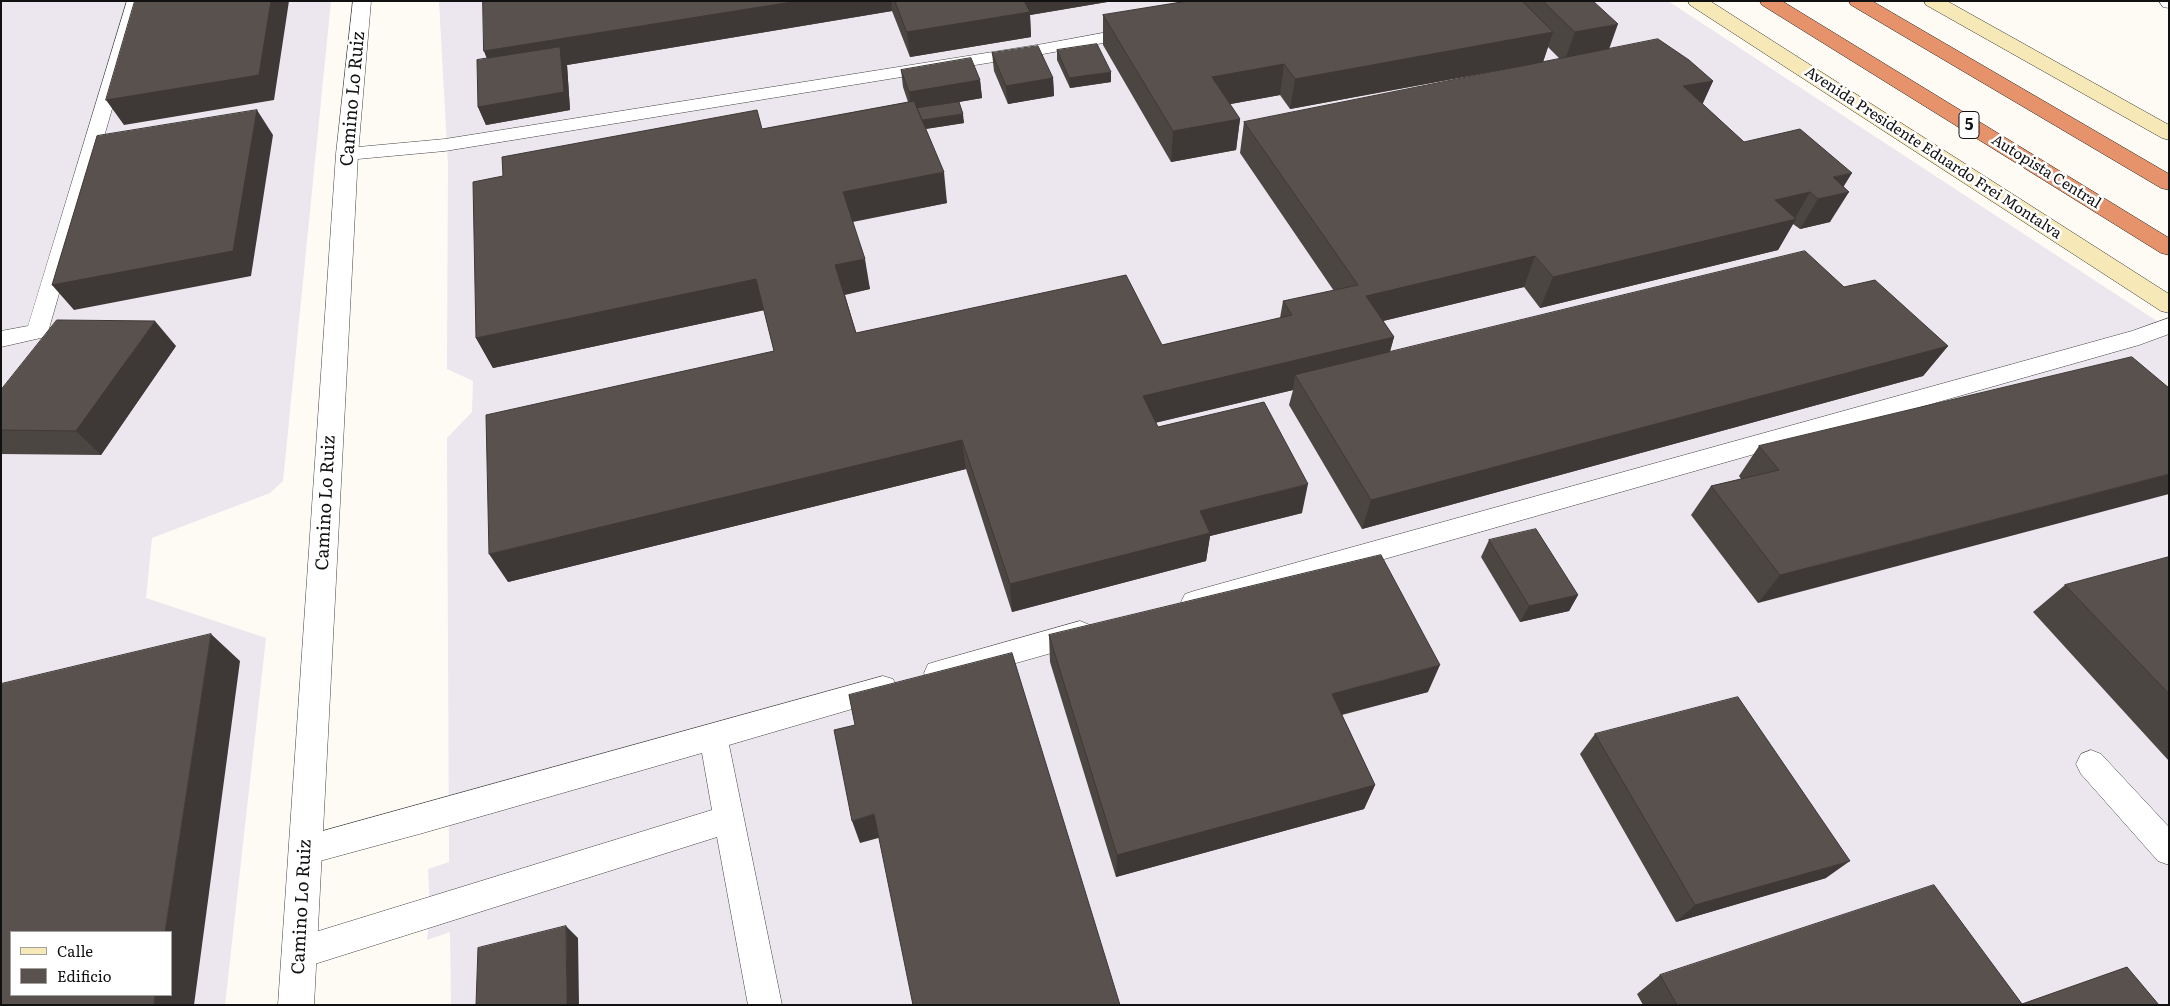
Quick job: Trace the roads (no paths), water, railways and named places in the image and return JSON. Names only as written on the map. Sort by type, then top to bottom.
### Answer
[{"type":"highway","name":"Autopista Central","points":[[1769,1],[2169,248]]},
{"type":"highway","points":[[1858,1],[2169,184]]},
{"type":"main road","name":"Avenida Presidente Eduardo Frei Montalva","points":[[1697,1],[2169,305]]},
{"type":"main road","points":[[1933,1],[2169,134]]},
{"type":"street","name":"Camino Lo Ruiz","points":[[296,1005],[347,154],[362,1]]},
{"type":"lane","points":[[1,339],[37,332],[135,1]]},
{"type":"lane","points":[[347,154],[444,145],[1043,49],[1149,30]]},
{"type":"lane","points":[[1172,608],[2139,337],[2169,326]]},
{"type":"lane","points":[[305,850],[423,819],[1105,626]]},
{"type":"lane","points":[[713,736],[765,1005]]},
{"type":"lane","points":[[2091,764],[2169,850]]},
{"type":"lane","points":[[299,952],[729,819]]}]
